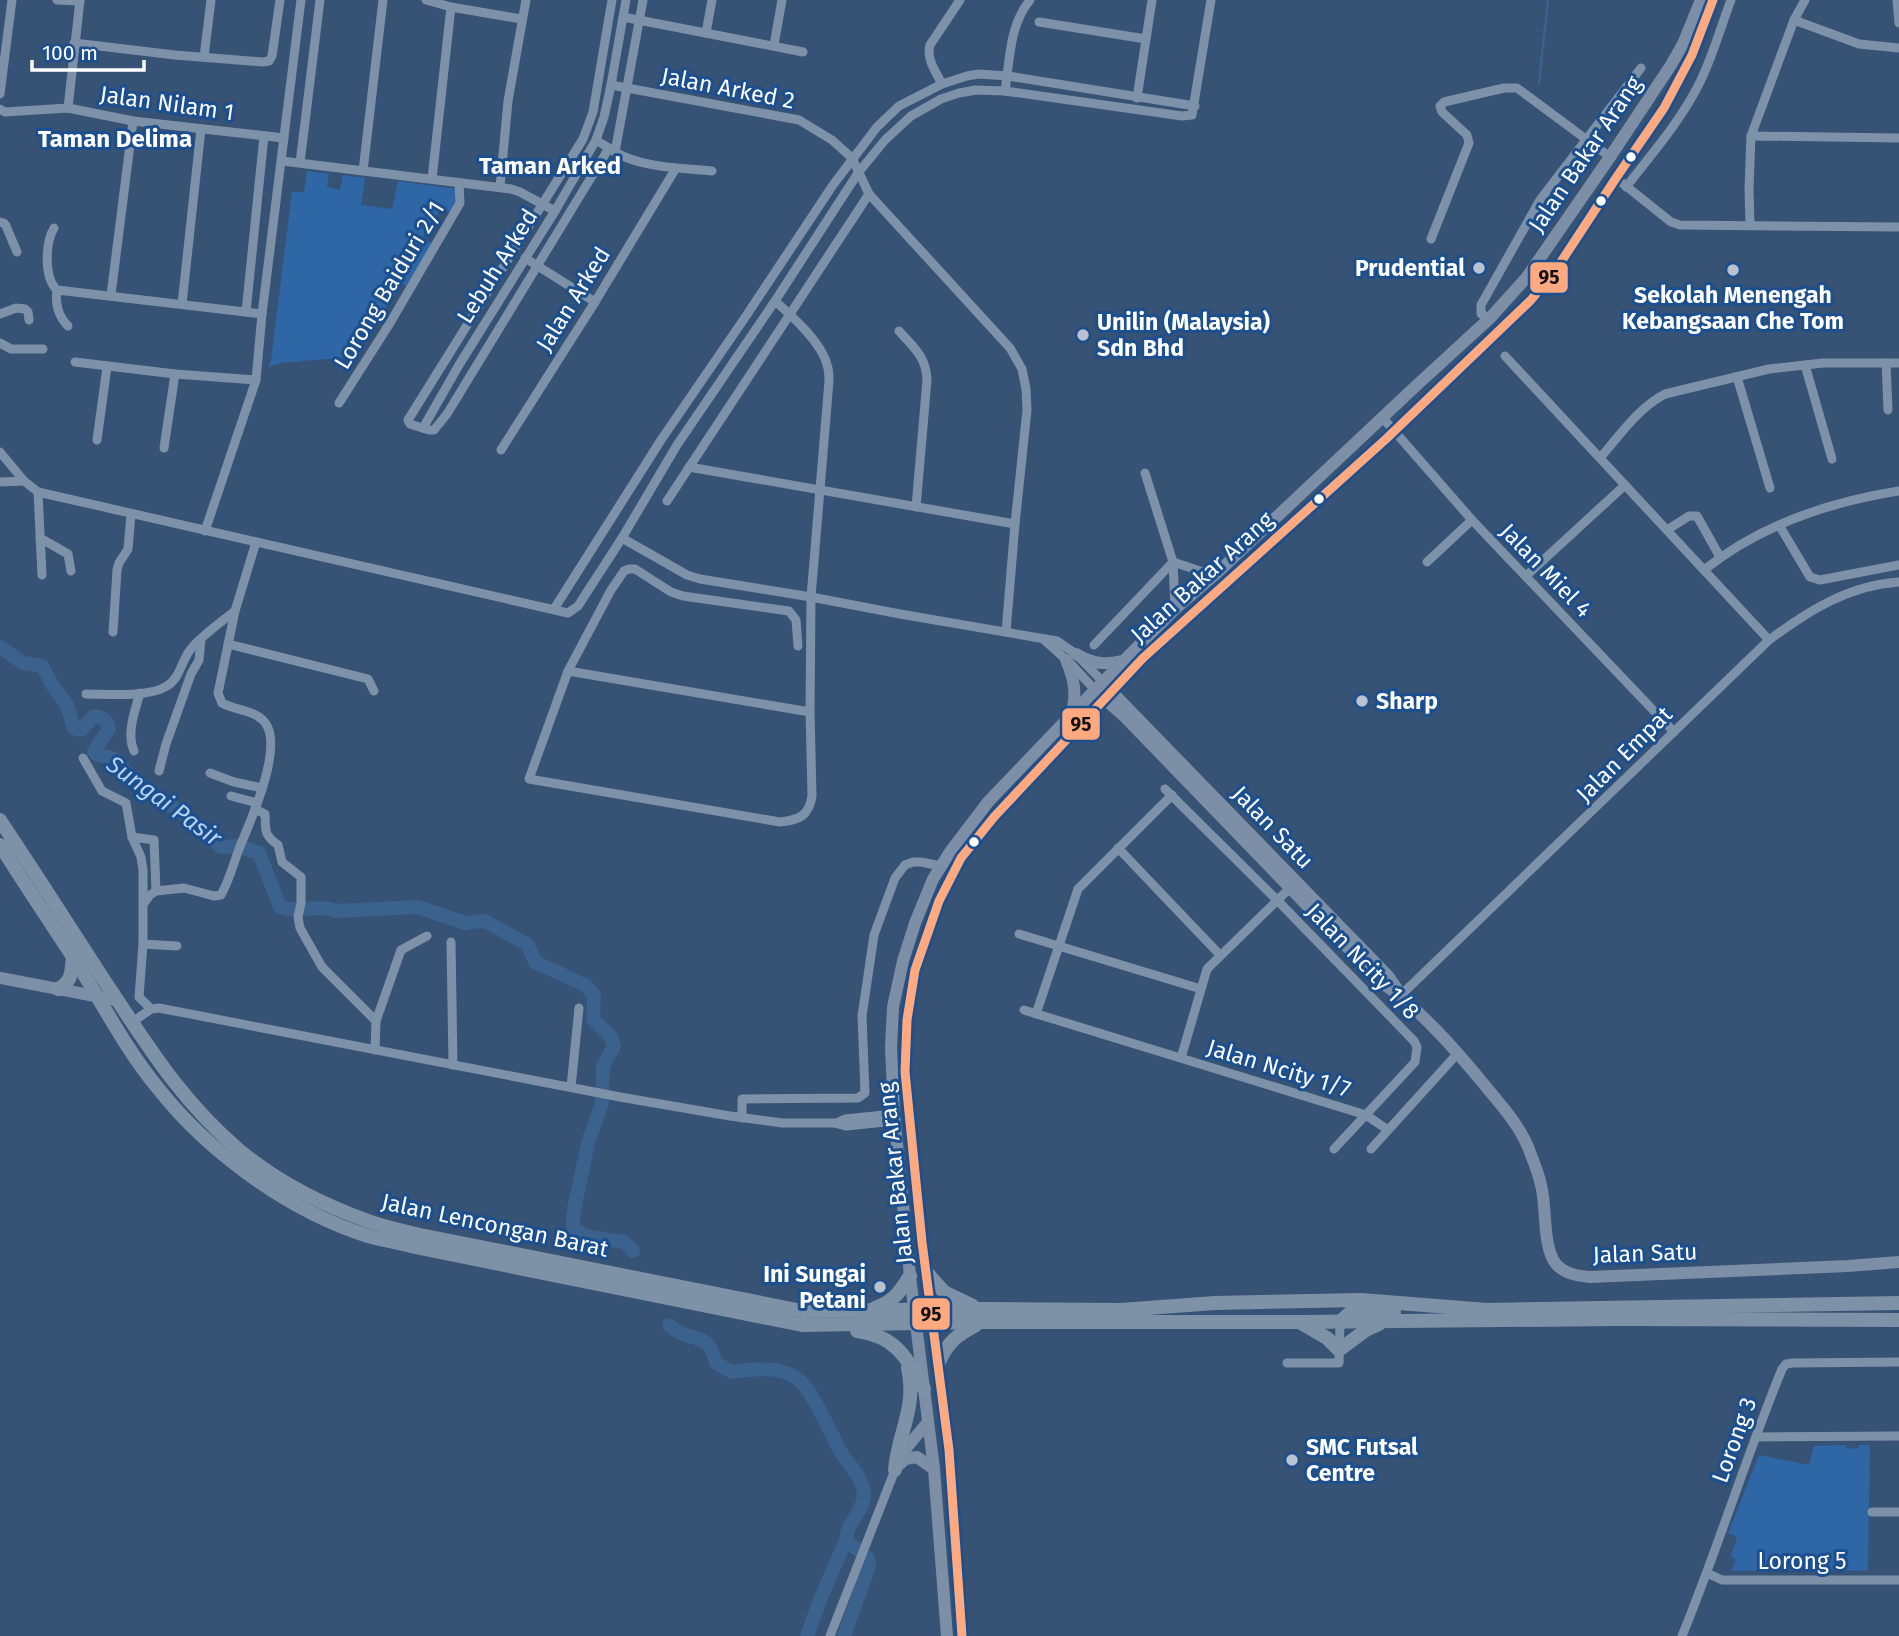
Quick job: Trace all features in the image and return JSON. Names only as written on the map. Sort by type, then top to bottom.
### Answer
[{"type":"highway","name":"Jalan Lencongan Barat","points":[[0,820],[131,1023],[185,1096],[207,1121],[240,1151],[275,1175],[337,1209],[371,1222],[420,1235],[802,1311],[914,1309],[932,1316]]},
{"type":"highway","name":"Jalan Lencongan Barat","points":[[0,845],[155,1086],[182,1117],[224,1157],[270,1188],[320,1216],[367,1235],[415,1247],[802,1325],[916,1324],[932,1316]]},
{"type":"highway","points":[[58,989],[69,980],[73,957]]},
{"type":"highway","points":[[927,1273],[944,1292],[981,1316]]},
{"type":"highway","points":[[867,1311],[886,1304],[901,1292],[909,1276]]},
{"type":"highway","points":[[939,1362],[946,1348],[981,1316],[1215,1303],[1360,1300],[1487,1310]]},
{"type":"highway","points":[[1215,1303],[1257,1310],[1316,1311],[1334,1315],[1340,1322]]},
{"type":"highway","points":[[1340,1322],[1346,1315],[1357,1311],[1457,1312],[1899,1303]]},
{"type":"highway","points":[[932,1316],[1301,1322],[1899,1320]]},
{"type":"highway","points":[[1301,1322],[1327,1338],[1339,1350],[1366,1330],[1387,1321]]},
{"type":"highway","points":[[820,1326],[875,1335],[899,1349],[924,1389]]},
{"type":"highway","points":[[895,1470],[910,1407],[911,1385],[906,1358]]},
{"type":"main road","name":"Jalan Bakar Arang","points":[[962,1636],[955,1518],[905,1072],[907,1020],[915,970],[939,901],[961,858],[994,817],[1092,714],[1103,691],[1124,660],[1490,318],[1527,277],[1610,157],[1683,44],[1701,0]]},
{"type":"main road","name":"Jalan Bakar Arang","points":[[947,1636],[934,1469],[909,1276],[894,1118],[891,1047],[893,1007],[902,961],[933,879],[988,802],[1072,713],[1127,675],[1394,431],[1531,300],[1557,268],[1664,108],[1695,51],[1713,0]]},
{"type":"main road","points":[[1639,113],[1653,122]]},
{"type":"main road","points":[[1072,713],[1075,687],[1071,657],[1099,664],[1124,660]]},
{"type":"main road","points":[[1092,714],[1100,711],[1125,711],[1127,675]]},
{"type":"main road","name":"Jalan Satu","points":[[1103,691],[1293,885],[1381,982],[1401,996],[1458,1053],[1507,1111],[1528,1146],[1542,1186],[1552,1256],[1565,1272],[1590,1277],[1899,1262]]},
{"type":"main road","points":[[0,978],[116,1000]]},
{"type":"main road","name":"Jalan Satu","points":[[1849,1266],[1899,1267]]},
{"type":"main road","points":[[895,1470],[907,1447],[928,1422]]},
{"type":"main road","points":[[895,1470],[909,1457],[916,1457],[934,1469]]},
{"type":"street","points":[[0,93],[12,0]]},
{"type":"street","points":[[57,0],[80,1]]},
{"type":"street","points":[[204,57],[211,0]]},
{"type":"street","points":[[74,43],[269,61],[280,0]]},
{"type":"street","points":[[205,531],[256,380],[301,0]]},
{"type":"street","points":[[300,163],[320,0]]},
{"type":"street","points":[[363,171],[383,0]]},
{"type":"street","points":[[426,0],[450,7],[522,19]]},
{"type":"street","points":[[500,187],[508,101],[526,0]]},
{"type":"street","points":[[612,0],[593,112],[583,139],[408,420],[410,424],[434,430],[447,414],[612,150],[627,88],[643,0]]},
{"type":"street","name":"Lebuh Arked","points":[[423,428],[458,365],[555,211],[596,140],[611,85],[626,0]]},
{"type":"street","points":[[706,33],[712,0]]},
{"type":"street","points":[[774,45],[782,0]]},
{"type":"street","points":[[942,84],[928,52],[960,0]]},
{"type":"street","points":[[1005,91],[1014,32],[1030,0]]},
{"type":"street","points":[[1137,98],[1152,0]]},
{"type":"street","points":[[0,452],[24,481],[38,492],[568,613],[579,606],[677,445],[858,173],[885,140],[911,116],[941,100],[976,90],[1005,91],[1182,116],[1192,115],[1212,0]]},
{"type":"street","points":[[1626,187],[1680,114],[1699,83],[1731,0]]},
{"type":"street","points":[[1750,224],[1751,136],[1794,20],[1805,0]]},
{"type":"street","points":[[1897,0],[1899,23]]},
{"type":"street","name":"Jalan Nilam 1","points":[[80,1],[68,108],[133,121],[284,138]]},
{"type":"street","points":[[432,179],[450,7]]},
{"type":"street","points":[[623,16],[803,52]]},
{"type":"street","points":[[1794,20],[1859,44],[1899,48]]},
{"type":"street","points":[[1039,22],[1146,39]]},
{"type":"street","points":[[1695,51],[1710,57]]},
{"type":"street","points":[[1490,318],[1482,314],[1481,305],[1540,200],[1641,68]]},
{"type":"street","points":[[554,609],[661,440],[852,158],[877,127],[899,106],[942,84],[979,74],[1008,76],[1195,106]]},
{"type":"street","name":"Jalan Arked 2","points":[[611,85],[799,120],[832,140],[852,158],[869,194],[1010,348],[1022,369],[1027,410],[1006,632]]},
{"type":"street","points":[[1431,239],[1469,143],[1467,135],[1441,112],[1441,104],[1510,87],[1517,88],[1610,157]]},
{"type":"street","points":[[0,109],[5,112],[68,108]]},
{"type":"street","points":[[1664,108],[1680,114]]},
{"type":"street","points":[[111,295],[133,121]]},
{"type":"street","points":[[182,304],[201,128]]},
{"type":"street","points":[[246,312],[264,136]]},
{"type":"street","points":[[1751,136],[1899,138]]},
{"type":"street","points":[[596,140],[639,162],[712,170]]},
{"type":"street","points":[[282,161],[500,187],[520,192],[555,211]]},
{"type":"street","name":"Jalan Arked","points":[[501,450],[595,302],[676,167]]},
{"type":"street","points":[[1616,178],[1676,224],[1899,227]]},
{"type":"street","name":"Lorong Baiduri 2/1","points":[[339,403],[390,323],[460,203],[459,183]]},
{"type":"street","points":[[667,501],[869,194]]},
{"type":"street","points":[[0,222],[6,226],[17,252]]},
{"type":"street","points":[[54,228],[48,244],[49,273],[52,285],[57,290],[262,314]]},
{"type":"street","points":[[525,258],[595,302]]},
{"type":"street","points":[[57,290],[58,309],[62,320],[68,326]]},
{"type":"street","points":[[775,301],[822,351],[828,365],[829,382],[811,597],[810,807],[804,815],[780,822],[529,779],[568,671],[624,571],[635,569],[677,594],[789,611],[796,620],[798,646]]},
{"type":"street","points":[[0,314],[16,308],[25,309],[29,320]]},
{"type":"street","points":[[899,331],[921,355],[927,366],[916,507]]},
{"type":"street","points":[[0,343],[11,349],[43,349]]},
{"type":"street","points":[[1505,356],[1769,640]]},
{"type":"street","points":[[75,362],[256,380]]},
{"type":"street","points":[[1600,458],[1641,410],[1665,394],[1769,369],[1842,363],[1899,363]]},
{"type":"street","points":[[1886,363],[1888,410]]},
{"type":"street","points":[[1805,365],[1832,458]]},
{"type":"street","points":[[97,440],[107,366]]},
{"type":"street","points":[[164,448],[175,374]]},
{"type":"street","points":[[1737,377],[1770,488]]},
{"type":"street","name":"Jalan Miel 4","points":[[1382,418],[1472,520],[1674,732]]},
{"type":"street","points":[[661,440],[677,445]]},
{"type":"street","points":[[689,467],[1015,523]]},
{"type":"street","points":[[1145,473],[1173,562],[1175,610]]},
{"type":"street","points":[[0,482],[24,481]]},
{"type":"street","points":[[1525,576],[1625,485]]},
{"type":"street","points":[[1704,570],[1720,557],[1811,511],[1843,501],[1899,491]]},
{"type":"street","points":[[38,492],[42,575]]},
{"type":"street","points":[[113,632],[117,570],[128,549],[131,514]]},
{"type":"street","points":[[1667,530],[1691,515],[1697,516],[1720,557]]},
{"type":"street","points":[[1427,562],[1472,520]]},
{"type":"street","points":[[1779,525],[1810,578],[1815,580],[1899,565]]},
{"type":"street","points":[[40,538],[68,554],[71,571]]},
{"type":"street","points":[[622,538],[687,575],[699,579],[1057,641],[1103,691]]},
{"type":"street","points":[[144,903],[156,891],[184,888],[214,896],[221,895],[262,788],[271,752],[267,726],[259,716],[226,706],[219,697],[235,611],[256,542]]},
{"type":"street","points":[[1173,562],[1200,571],[1218,572]]},
{"type":"street","points":[[1094,645],[1173,562]]},
{"type":"street","points":[[695,598],[699,579]]},
{"type":"street","name":"Jalan Empat","points":[[1401,996],[1769,640],[1814,608],[1837,597],[1864,588],[1899,582]]},
{"type":"street","points":[[86,694],[140,693],[161,689],[174,681],[188,652],[235,611]]},
{"type":"street","points":[[159,771],[191,674],[199,660],[201,639]]},
{"type":"street","points":[[228,644],[368,679],[374,691]]},
{"type":"street","points":[[568,671],[810,712]]},
{"type":"street","points":[[134,751],[131,731],[140,693]]},
{"type":"street","points":[[83,758],[102,791],[126,803],[132,837],[142,863],[143,944],[138,992],[139,997],[151,1009]]},
{"type":"street","points":[[210,773],[262,788]]},
{"type":"street","points":[[1036,1014],[1078,889],[1168,792],[1278,901]]},
{"type":"street","points":[[231,796],[256,806],[265,814],[266,834],[278,845],[282,862],[301,877],[300,928],[316,959],[376,1021]]},
{"type":"street","points":[[132,837],[153,840],[156,891]]},
{"type":"street","points":[[1118,848],[1220,955]]},
{"type":"street","points":[[742,1118],[742,1099],[858,1098],[865,1093],[862,1016],[874,935],[899,871],[913,862],[942,866]]},
{"type":"street","points":[[1181,1058],[1207,969],[1293,885]]},
{"type":"street","name":"Jalan Ncity 1/8","points":[[1278,901],[1417,1047],[1415,1062],[1366,1115]]},
{"type":"street","points":[[1019,934],[1201,989]]},
{"type":"street","points":[[375,1050],[376,1021],[401,950],[427,936]]},
{"type":"street","points":[[451,942],[453,1065]]},
{"type":"street","points":[[143,944],[177,946]]},
{"type":"street","points":[[571,1087],[579,1008]]},
{"type":"street","points":[[131,1023],[151,1009],[166,1009],[614,1096],[782,1123],[834,1123],[846,1126],[894,1118]]},
{"type":"street","name":"Jalan Ncity 1/7","points":[[1024,1010],[1366,1115],[1388,1130]]},
{"type":"street","points":[[1371,1149],[1458,1053]]},
{"type":"street","points":[[1334,1149],[1366,1115]]},
{"type":"street","points":[[1287,1363],[1339,1363],[1340,1322]]},
{"type":"street","name":"Lorong 3","points":[[1682,1636],[1782,1369],[1786,1364],[1899,1362]]},
{"type":"street","points":[[1756,1437],[1899,1436]]},
{"type":"street","points":[[830,1636],[895,1470]]},
{"type":"street","points":[[1872,1512],[1899,1512]]},
{"type":"street","name":"Lorong 5","points":[[1707,1573],[1722,1580],[1899,1580]]},
{"type":"shaded area","points":[[307,171],[329,174],[327,187],[340,190],[343,175],[365,178],[361,205],[392,209],[398,181],[457,189],[454,208],[451,213],[441,209],[423,237],[432,244],[406,286],[402,284],[351,357],[281,363],[268,367],[292,192],[304,192]]},
{"type":"shaded area","points":[[1846,1445],[1846,1448],[1858,1449],[1859,1445],[1870,1445],[1868,1571],[1829,1570],[1829,1565],[1818,1564],[1817,1570],[1731,1571],[1736,1560],[1731,1556],[1737,1537],[1728,1533],[1759,1455],[1809,1465],[1814,1446]]},
{"type":"waterway","points":[[1539,83],[1548,0]]},
{"type":"waterway","name":"Sungai Pasir","points":[[0,647],[23,663],[42,666],[67,705],[74,728],[81,730],[94,716],[106,721],[109,729],[94,751],[96,754],[115,759],[153,796],[179,810],[221,847],[238,846],[259,853],[280,907],[336,911],[418,907],[465,923],[485,921],[528,945],[535,962],[585,985],[594,995],[593,1019],[611,1037],[614,1046],[603,1066],[602,1103],[588,1143],[573,1215],[573,1228],[584,1236],[624,1242],[633,1251]]},
{"type":"waterway","name":"Sungai Pasir","points":[[669,1325],[703,1341],[713,1352],[716,1363],[732,1372],[776,1370],[800,1381],[811,1395],[841,1452],[858,1477],[863,1488],[863,1501],[850,1525],[847,1537],[848,1544],[868,1558],[869,1566],[844,1636]]},
{"type":"waterway","points":[[807,1636],[846,1540]]},
{"type":"transit line","name":"95","points":[[962,1636],[949,1450],[922,1242],[905,1072],[907,1020],[915,970],[939,901],[961,858],[994,817],[1143,658],[1386,439],[1531,300],[1557,268],[1664,108],[1692,55],[1713,0]]},
{"type":"place","name":"Prudential","points":[[1479,268]]},
{"type":"place","name":"Sekolah Menengah Kebangsaan Che Tom","points":[[1733,270]]},
{"type":"place","name":"Unilin (Malaysia) Sdn Bhd","points":[[1083,335]]},
{"type":"place","name":"Sharp","points":[[1362,701]]},
{"type":"place","name":"Ini Sungai Petani","points":[[880,1287]]},
{"type":"place","name":"SMC Futsal Centre","points":[[1292,1460]]},
{"type":"district","name":"Taman Delima","points":[[115,139]]},
{"type":"district","name":"Taman Arked","points":[[550,166]]}]
